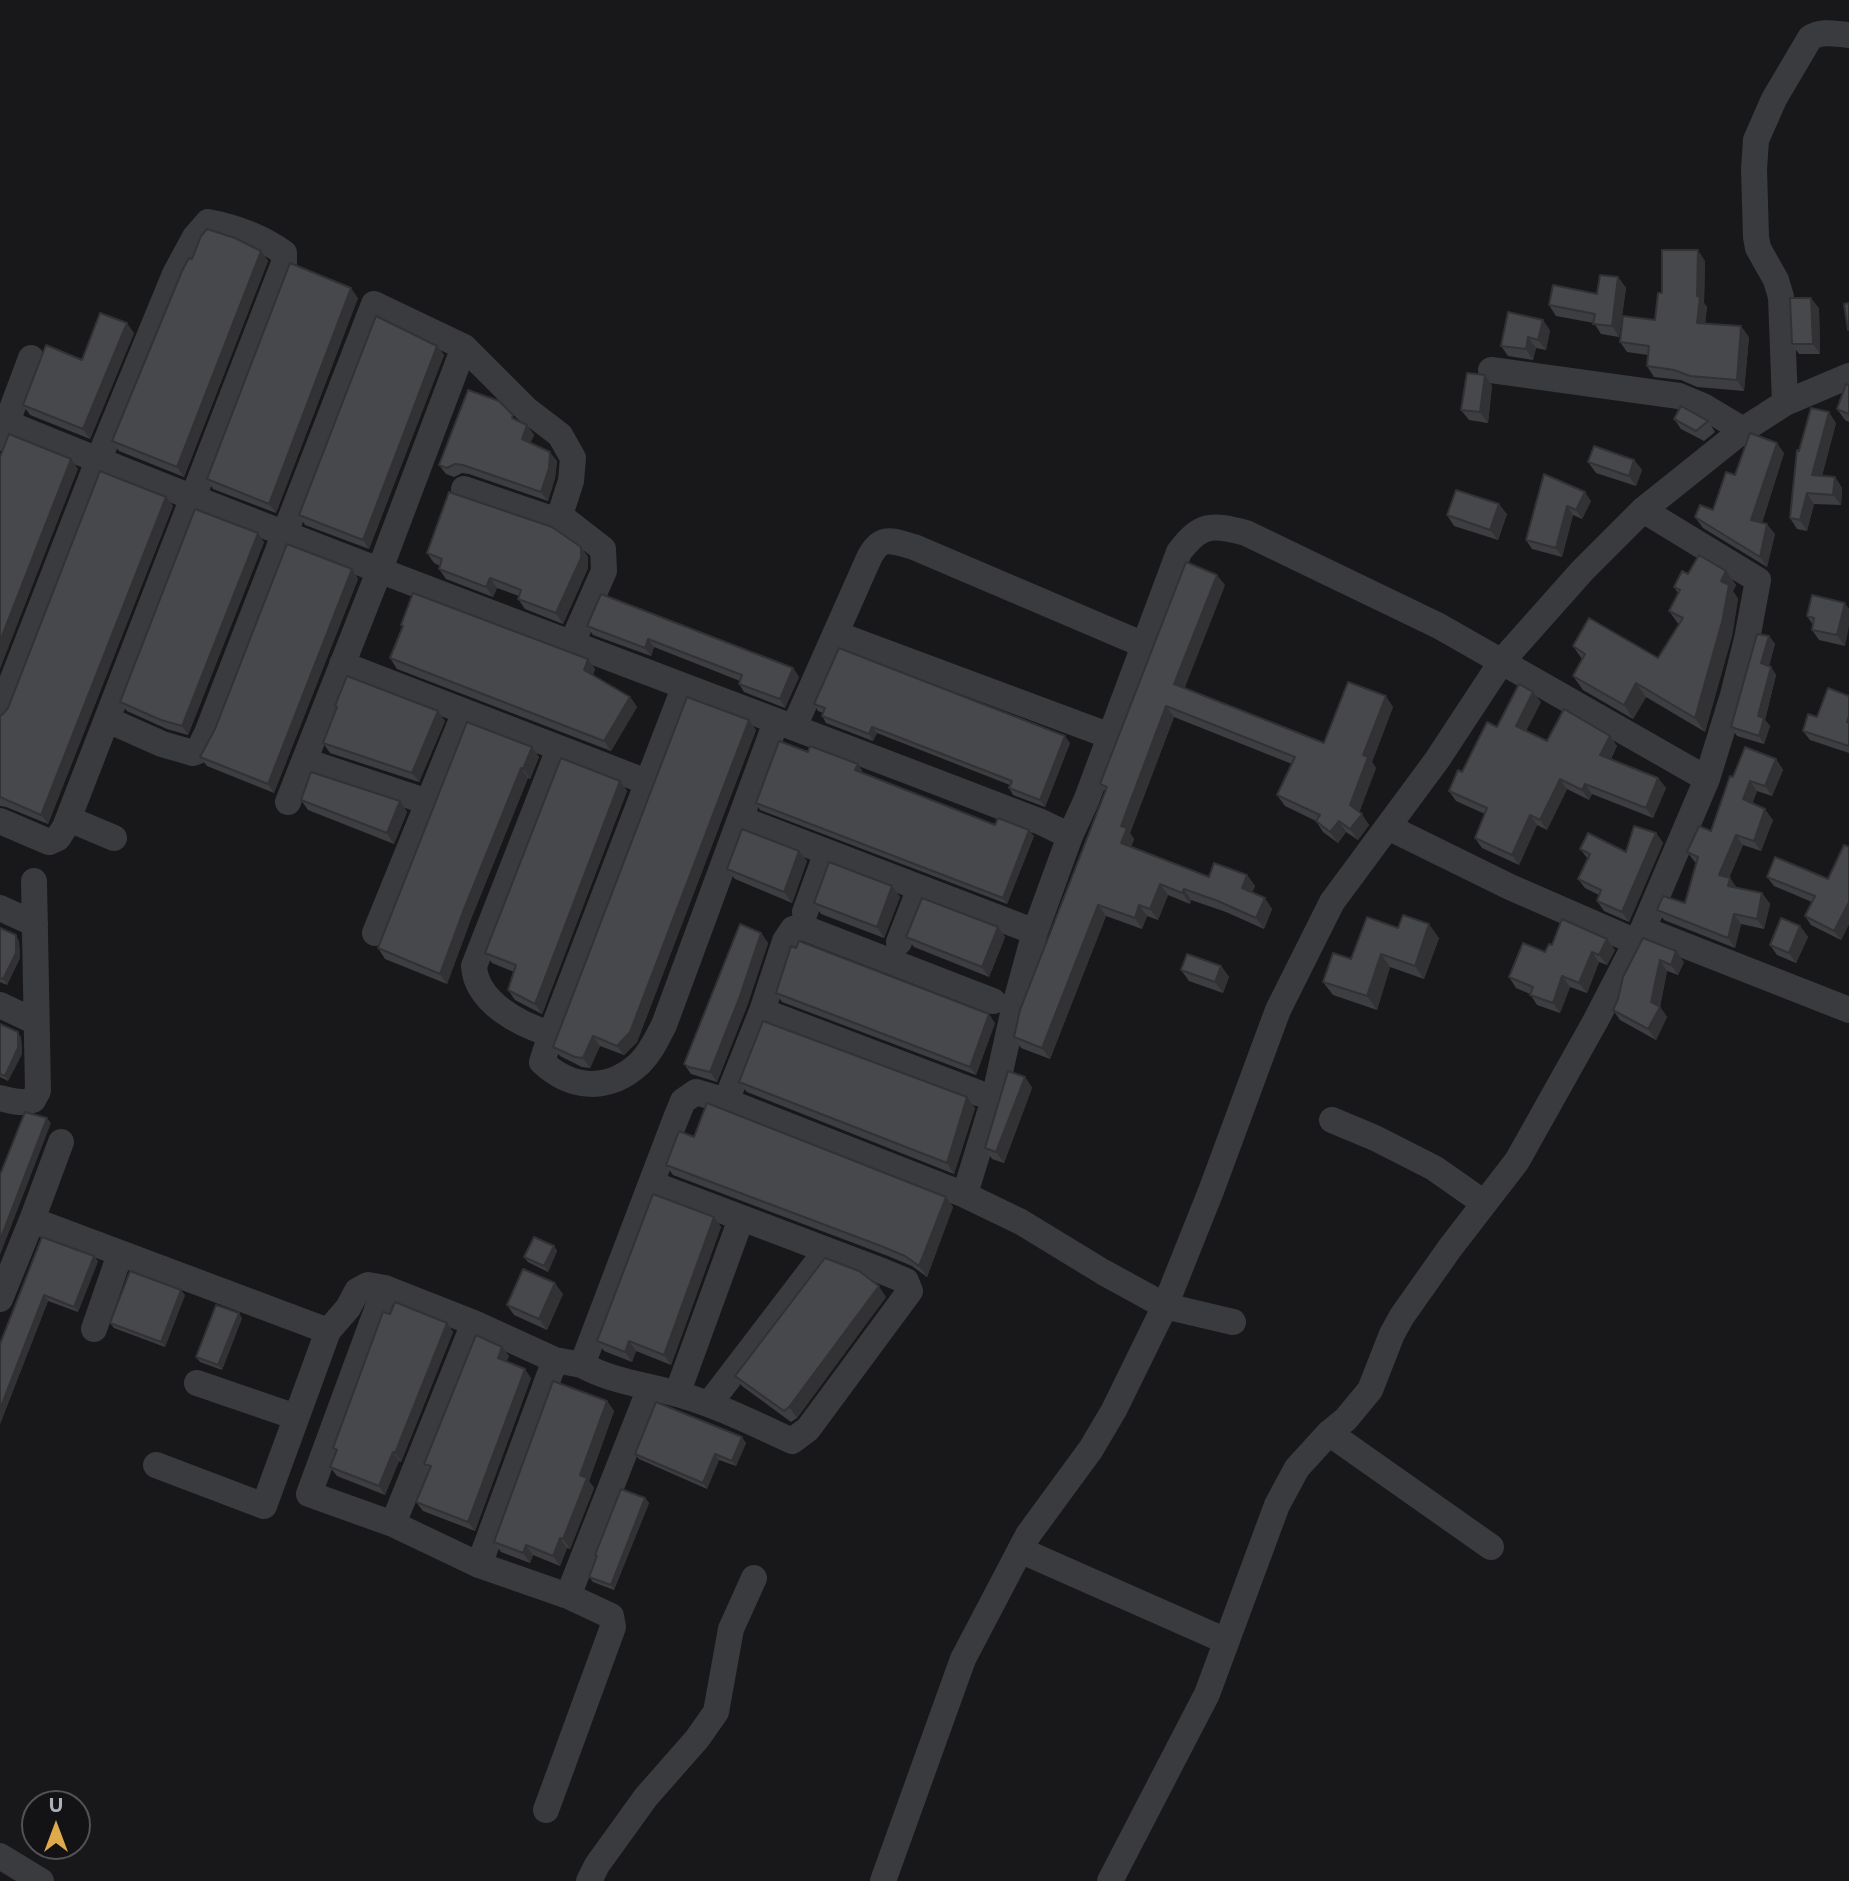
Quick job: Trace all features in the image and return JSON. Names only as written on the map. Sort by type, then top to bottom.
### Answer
[{"type":"street","points":[[1785,403],[1780,292],[1762,258],[1756,237],[1756,140],[1774,99],[1810,38],[1824,33],[1849,35]]},
{"type":"street","points":[[0,712],[98,460],[175,274],[195,237],[208,222],[246,233],[273,245],[284,253],[284,263],[69,819],[58,838],[49,842],[0,821]]},
{"type":"street","points":[[108,720],[162,744],[193,753],[198,751],[374,304],[464,346],[526,409],[539,416],[560,435],[573,458],[571,481],[558,521]]},
{"type":"street","points":[[288,802],[464,346]]},
{"type":"street","points":[[31,358],[3,431],[98,460],[684,688],[1041,822],[1070,836]]},
{"type":"street","points":[[1491,370],[1679,396],[1703,406],[1743,430]]},
{"type":"street","points":[[883,1881],[963,1659],[1020,1550],[1091,1450],[1114,1410],[1165,1306],[1278,1010],[1332,902],[1437,760],[1502,661],[1582,571],[1643,510],[1743,430],[1785,403],[1849,376]]},
{"type":"street","points":[[464,489],[558,521],[566,521],[603,550],[604,571],[572,643]]},
{"type":"street","points":[[1110,1881],[1207,1694],[1277,1505],[1297,1468],[1329,1433],[1346,1419],[1370,1390],[1402,1316],[1483,1203],[1517,1161],[1640,935],[1707,779],[1739,673],[1758,580],[1643,510]]},
{"type":"street","points":[[968,1184],[994,1099],[1035,932],[1179,552],[1200,530],[1214,526],[1246,533],[1439,626],[1707,779]]},
{"type":"street","points":[[684,688],[542,1062],[564,1079],[582,1085],[615,1079],[639,1064],[664,1025],[741,819],[785,724],[836,634],[873,550],[882,542],[892,541],[914,547],[1144,645]]},
{"type":"street","points":[[836,634],[1110,736]]},
{"type":"street","points":[[342,664],[647,782]]},
{"type":"street","points":[[375,933],[465,712]]},
{"type":"street","points":[[551,1034],[526,1027],[506,1014],[483,990],[475,977],[474,966],[559,749]]},
{"type":"street","points":[[305,761],[428,802]]},
{"type":"street","points":[[69,819],[114,838]]},
{"type":"street","points":[[741,819],[1035,932]]},
{"type":"street","points":[[1388,827],[1510,887],[1849,1010]]},
{"type":"street","points":[[805,912],[827,852]]},
{"type":"street","points":[[0,1097],[18,1103],[33,1100],[36,1096],[34,881]]},
{"type":"street","points":[[899,943],[920,888]]},
{"type":"street","points":[[0,908],[34,924]]},
{"type":"street","points":[[726,1101],[762,1011],[785,941],[793,929],[802,927],[993,1001]]},
{"type":"street","points":[[0,1005],[36,1022]]},
{"type":"street","points":[[762,1011],[978,1093]]},
{"type":"street","points":[[582,1365],[683,1101],[696,1092],[726,1101],[965,1195],[1010,1216],[1165,1306],[1233,1322]]},
{"type":"street","points":[[1332,1120],[1376,1138],[1434,1168],[1483,1203]]},
{"type":"street","points":[[0,1299],[61,1142]]},
{"type":"street","points":[[156,1465],[264,1506],[328,1331],[348,1308],[357,1291],[368,1285],[384,1288],[474,1323],[555,1360],[582,1365],[602,1376],[709,1404],[792,1441],[808,1429],[910,1291],[906,1281],[652,1184]]},
{"type":"street","points":[[677,1394],[741,1219]]},
{"type":"street","points":[[32,1220],[328,1331]]},
{"type":"street","points":[[709,1404],[826,1251]]},
{"type":"street","points":[[94,1329],[120,1254]]},
{"type":"street","points":[[384,1288],[309,1494],[393,1524],[479,1565],[568,1596],[611,1616],[612,1627],[546,1810]]},
{"type":"street","points":[[393,1524],[474,1323]]},
{"type":"street","points":[[479,1565],[555,1360]]},
{"type":"street","points":[[197,1383],[296,1418]]},
{"type":"street","points":[[568,1596],[650,1388]]},
{"type":"street","points":[[1329,1433],[1491,1546]]},
{"type":"street","points":[[1020,1550],[1226,1641]]},
{"type":"street","points":[[589,1881],[597,1865],[646,1797],[697,1739],[716,1712],[731,1629],[754,1578]]},
{"type":"street","points":[[0,1856],[41,1881]]},
{"type":"building","points":[[207,229],[235,238],[261,251],[177,467],[112,441],[182,271],[189,258],[192,259],[201,236]]},
{"type":"building","points":[[1662,250],[1698,250],[1697,296],[1700,297],[1697,323],[1741,326],[1737,380],[1690,376],[1674,370],[1647,366],[1649,346],[1620,342],[1623,316],[1655,320],[1658,293],[1662,293]]},
{"type":"building","points":[[290,263],[351,288],[269,504],[207,479]]},
{"type":"building","points":[[1600,275],[1618,277],[1612,326],[1593,324],[1595,314],[1549,305],[1553,285],[1597,294]]},
{"type":"building","points":[[1790,298],[1811,298],[1813,344],[1792,344]]},
{"type":"building","points":[[1849,303],[1849,330],[1848,330],[1844,304]]},
{"type":"building","points":[[1508,312],[1543,320],[1538,340],[1528,337],[1526,349],[1501,346]]},
{"type":"building","points":[[100,313],[127,323],[83,429],[23,405],[46,345],[82,360]]},
{"type":"building","points":[[376,316],[437,346],[363,540],[299,515]]},
{"type":"building","points":[[1467,373],[1485,375],[1480,412],[1461,410]]},
{"type":"building","points":[[1846,384],[1849,385],[1849,414],[1837,409]]},
{"type":"building","points":[[468,390],[499,401],[513,415],[512,418],[527,425],[522,439],[550,452],[549,468],[541,492],[463,465],[455,464],[447,468],[439,465]]},
{"type":"building","points":[[1681,406],[1708,421],[1696,431],[1674,419]]},
{"type":"building","points":[[1811,408],[1829,412],[1812,475],[1835,477],[1833,495],[1807,493],[1800,520],[1790,518],[1797,450],[1799,451]]},
{"type":"building","points":[[1750,433],[1777,443],[1751,520],[1767,524],[1760,557],[1695,517],[1700,505],[1713,510],[1726,472],[1735,475]]},
{"type":"building","points":[[9,434],[71,459],[0,641],[0,457]]},
{"type":"building","points":[[1594,446],[1634,460],[1629,476],[1588,462]]},
{"type":"building","points":[[100,471],[166,497],[41,815],[0,797],[0,716],[8,708]]},
{"type":"building","points":[[1544,474],[1585,492],[1576,510],[1567,506],[1556,548],[1526,540]]},
{"type":"building","points":[[1456,490],[1499,504],[1490,530],[1447,515]]},
{"type":"building","points":[[449,492],[552,527],[581,547],[581,558],[556,613],[518,599],[521,590],[506,584],[490,578],[486,587],[439,569],[442,559],[427,553]]},
{"type":"building","points":[[195,509],[258,533],[182,726],[120,702]]},
{"type":"building","points":[[287,544],[352,569],[268,784],[200,757],[215,729]]},
{"type":"building","points":[[1699,555],[1726,571],[1721,581],[1729,585],[1722,622],[1695,718],[1636,683],[1624,705],[1573,676],[1585,654],[1573,646],[1589,618],[1658,658],[1683,618],[1669,611],[1680,590],[1674,587],[1682,571],[1688,574]]},
{"type":"building","points":[[1186,562],[1217,575],[1174,684],[1324,743],[1348,682],[1386,696],[1363,755],[1368,757],[1350,805],[1362,814],[1350,829],[1339,821],[1330,832],[1316,821],[1320,815],[1277,795],[1295,757],[1166,706],[1121,826],[1127,828],[1121,843],[1209,877],[1214,863],[1247,875],[1242,888],[1265,898],[1256,918],[1218,901],[1184,889],[1182,893],[1160,884],[1150,909],[1139,905],[1135,918],[1098,905],[1042,1048],[1014,1037],[1020,1010],[1107,787],[1100,784]]},
{"type":"building","points":[[413,593],[588,659],[584,670],[630,697],[604,741],[390,658]]},
{"type":"building","points":[[601,594],[793,668],[780,699],[739,684],[742,675],[648,639],[645,648],[587,626]]},
{"type":"building","points":[[1812,595],[1845,603],[1837,635],[1812,630],[1814,618],[1807,616]]},
{"type":"building","points":[[1757,634],[1769,636],[1761,663],[1771,667],[1758,716],[1764,718],[1759,736],[1731,727]]},
{"type":"building","points":[[839,648],[1065,736],[1040,800],[1009,788],[1012,781],[888,733],[872,727],[869,734],[822,716],[825,708],[814,704]]},
{"type":"building","points":[[347,676],[438,711],[412,773],[323,743]]},
{"type":"building","points":[[1519,684],[1533,692],[1516,726],[1547,741],[1564,709],[1610,736],[1600,755],[1658,778],[1646,808],[1585,784],[1582,790],[1560,779],[1540,820],[1530,815],[1512,855],[1475,838],[1487,808],[1449,791],[1458,770],[1462,772],[1487,722],[1497,727]]},
{"type":"building","points":[[1828,688],[1849,696],[1849,746],[1803,731],[1808,714],[1817,717]]},
{"type":"building","points":[[687,697],[749,720],[630,1032],[617,1046],[593,1036],[583,1058],[575,1057],[553,1047]]},
{"type":"building","points":[[467,722],[532,747],[523,769],[521,768],[440,974],[378,948]]},
{"type":"building","points":[[779,741],[808,752],[810,746],[858,764],[855,770],[995,825],[998,818],[1029,830],[1003,898],[756,803]]},
{"type":"building","points":[[1745,747],[1776,759],[1765,786],[1750,781],[1743,799],[1765,809],[1754,841],[1736,835],[1719,875],[1730,878],[1728,886],[1762,893],[1757,919],[1734,914],[1728,938],[1657,910],[1663,896],[1685,903],[1698,857],[1687,852],[1699,826],[1711,831],[1730,776],[1733,777]]},
{"type":"building","points":[[561,758],[620,781],[535,1004],[508,990],[516,965],[485,953]]},
{"type":"building","points":[[311,772],[400,801],[387,833],[301,800]]},
{"type":"building","points":[[1634,826],[1656,833],[1622,912],[1597,901],[1601,890],[1578,879],[1590,854],[1580,849],[1588,833],[1626,852]]},
{"type":"building","points":[[742,829],[799,851],[784,892],[727,869]]},
{"type":"building","points":[[1844,845],[1849,847],[1849,902],[1834,931],[1805,916],[1815,896],[1767,877],[1775,857],[1828,879]]},
{"type":"building","points":[[829,862],[892,886],[877,927],[814,903]]},
{"type":"building","points":[[922,898],[998,927],[982,967],[906,937]]},
{"type":"building","points":[[1403,915],[1429,924],[1415,966],[1381,954],[1367,996],[1323,982],[1333,953],[1351,959],[1367,917],[1398,928]]},
{"type":"building","points":[[1781,918],[1800,926],[1789,953],[1770,945]]},
{"type":"building","points":[[1562,919],[1607,939],[1599,955],[1592,952],[1579,983],[1562,976],[1553,1003],[1530,995],[1533,987],[1509,977],[1523,943],[1545,952],[1549,944],[1552,945]]},
{"type":"building","points":[[740,924],[761,933],[740,996],[710,1072],[689,1067],[684,1064]]},
{"type":"building","points":[[0,928],[16,935],[16,953],[3,979],[0,978]]},
{"type":"building","points":[[1643,938],[1676,951],[1671,965],[1660,960],[1651,1002],[1660,1007],[1648,1029],[1613,1010],[1623,977]]},
{"type":"building","points":[[799,941],[989,1014],[970,1067],[776,993],[791,946],[796,948]]},
{"type":"building","points":[[1187,954],[1221,966],[1215,982],[1181,970]]},
{"type":"building","points":[[763,1021],[967,1097],[947,1163],[739,1082]]},
{"type":"building","points":[[0,1024],[18,1032],[18,1048],[5,1076],[0,1074]]},
{"type":"building","points":[[1008,1071],[1025,1077],[996,1152],[985,1148]]},
{"type":"building","points":[[707,1103],[946,1197],[919,1266],[905,1256],[881,1246],[666,1165],[679,1131],[694,1137]]},
{"type":"building","points":[[25,1112],[47,1118],[0,1240],[0,1175]]},
{"type":"building","points":[[653,1194],[714,1217],[664,1355],[629,1341],[625,1352],[597,1341]]},
{"type":"building","points":[[42,1237],[94,1256],[74,1307],[44,1295],[0,1409],[0,1344]]},
{"type":"building","points":[[534,1237],[554,1246],[544,1266],[524,1257]]},
{"type":"building","points":[[825,1258],[859,1271],[879,1286],[784,1411],[735,1376]]},
{"type":"building","points":[[523,1269],[555,1283],[539,1319],[507,1305]]},
{"type":"building","points":[[130,1271],[181,1290],[161,1342],[110,1323]]},
{"type":"building","points":[[395,1302],[447,1323],[379,1486],[330,1467],[337,1450],[333,1448],[383,1312],[390,1314]]},
{"type":"building","points":[[216,1305],[239,1313],[218,1365],[196,1357]]},
{"type":"building","points":[[476,1335],[502,1347],[498,1358],[525,1369],[468,1522],[416,1502],[431,1466],[424,1464]]},
{"type":"building","points":[[553,1381],[607,1401],[580,1475],[587,1478],[563,1539],[560,1538],[553,1556],[526,1545],[523,1553],[494,1542]]},
{"type":"building","points":[[656,1402],[742,1437],[732,1461],[715,1454],[703,1483],[635,1454]]},
{"type":"building","points":[[621,1489],[645,1498],[611,1585],[589,1577]]}]
